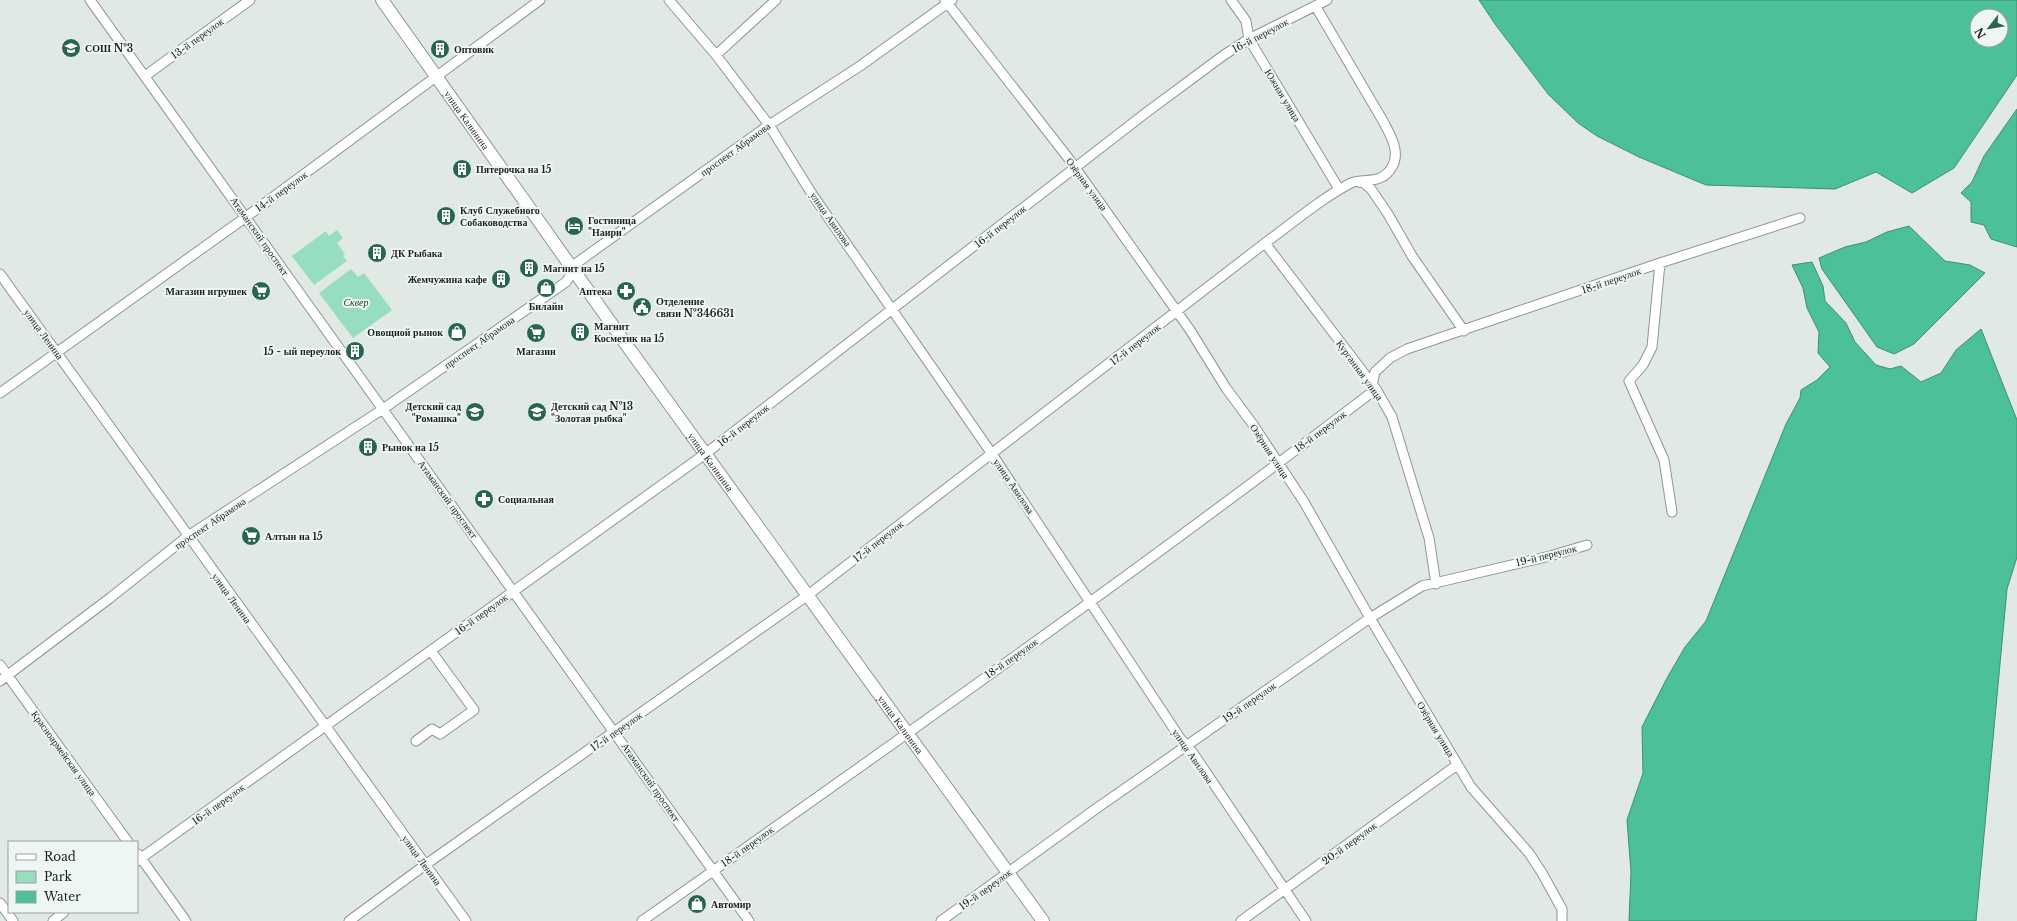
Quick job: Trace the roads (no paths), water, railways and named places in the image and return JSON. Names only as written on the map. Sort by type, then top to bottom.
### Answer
[{"type":"main road","name":"улица Калинина","points":[[382,0],[705,454],[1043,921]]},
{"type":"street","name":"Атаманский проспект","points":[[90,0],[750,921]]},
{"type":"street","name":"13-й переулок","points":[[145,76],[250,0]]},
{"type":"street","name":"14-й переулок","points":[[0,393],[246,216],[540,0]]},
{"type":"street","name":"улица Авилова","points":[[669,0],[716,55],[769,125],[812,194],[992,454],[1186,746],[1306,921]]},
{"type":"street","points":[[716,55],[776,0]]},
{"type":"street","name":"Южная улица","points":[[1231,0],[1246,21],[1249,39],[1340,189]]},
{"type":"street","name":"16-й переулок","points":[[138,858],[326,726],[514,590],[602,530],[705,454],[1217,60],[1249,39],[1316,7],[1326,0]]},
{"type":"street","name":"проспект Абрамова","points":[[4,678],[110,598],[188,536],[383,409],[566,282],[570,276],[571,267],[769,125],[860,66],[948,1]]},
{"type":"street","name":"Озёрная улица","points":[[948,1],[1075,168],[1177,312],[1226,388],[1278,463],[1327,541],[1370,618],[1457,765],[1484,803],[1529,853],[1538,866],[1562,909],[1562,921]]},
{"type":"street","name":"17-й переулок","points":[[349,921],[425,865],[808,595],[1265,243],[1340,189],[1354,182],[1369,181],[1384,175],[1392,166],[1396,155],[1392,139],[1383,120],[1316,7]]},
{"type":"street","points":[[1354,182],[1364,183],[1371,189],[1388,214],[1412,256],[1464,331]]},
{"type":"street","name":"18-й переулок","points":[[642,921],[1090,601],[1278,463],[1374,387],[1375,372],[1390,358],[1419,345],[1464,331],[1660,262],[1800,218]]},
{"type":"street","name":"Курганная улица","points":[[1265,243],[1374,387],[1392,417],[1429,538],[1436,584]]},
{"type":"street","points":[[1660,262],[1652,347],[1643,365],[1629,381],[1664,460],[1672,512]]},
{"type":"street","name":"улица Ленина","points":[[0,274],[466,921]]},
{"type":"street","name":"19-й переулок","points":[[941,921],[1096,808],[1370,618],[1422,586],[1436,584],[1550,556],[1587,545]]},
{"type":"street","points":[[416,741],[432,729],[440,734],[474,710],[431,651]]},
{"type":"street","name":"Красноармейская улица","points":[[0,665],[4,678],[127,841]]},
{"type":"street","name":"20-й переулок","points":[[1241,921],[1457,765]]},
{"type":"street","points":[[138,858],[186,921]]},
{"type":"street","points":[[0,903],[13,921]]},
{"type":"street","points":[[53,921],[63,913]]},
{"type":"water","points":[[1479,0],[2017,0],[2017,75],[1954,168],[1912,193],[1876,172],[1835,189],[1706,185],[1639,157],[1597,136],[1578,123],[1548,94],[1495,24]]},
{"type":"water","points":[[2017,109],[2017,247],[1991,239],[1984,225],[1971,222],[1971,202],[1961,193],[1972,182],[1984,156]]},
{"type":"water","points":[[1909,226],[1945,261],[1970,265],[1985,273],[1914,344],[1894,354],[1877,347],[1822,269],[1819,258],[1845,247],[1866,242],[1887,232]]},
{"type":"water","points":[[1812,262],[1823,286],[1825,301],[1846,323],[1855,342],[1876,365],[1890,369],[1901,366],[1921,382],[1941,373],[1956,350],[1981,329],[2017,420],[2017,557],[2007,589],[1976,921],[1629,921],[1631,872],[1627,820],[1643,773],[1642,727],[1685,647],[1706,621],[1786,424],[1800,398],[1801,390],[1817,380],[1830,367],[1818,353],[1819,332],[1807,308],[1803,288],[1792,265]]},
{"type":"place","name":"СОШ №3","points":[[71,48]]},
{"type":"place","name":"Оптовик","points":[[440,49]]},
{"type":"place","name":"Пятерочка на 15","points":[[462,169]]},
{"type":"place","name":"Клуб Служебного Собаководства","points":[[446,216]]},
{"type":"place","name":"Гостиница \"Наири\"","points":[[574,226]]},
{"type":"place","name":"ДК Рыбака","points":[[377,253]]},
{"type":"place","name":"Магнит на 15","points":[[529,268]]},
{"type":"place","name":"Жемчужина кафе","points":[[501,279]]},
{"type":"place","name":"Билайн","points":[[546,288]]},
{"type":"place","name":"Магазин игрушек","points":[[261,291]]},
{"type":"place","name":"Аптека","points":[[626,291]]},
{"type":"place","name":"Отделение связи №346631","points":[[642,307]]},
{"type":"place","name":"Овощной рынок","points":[[457,332]]},
{"type":"place","name":"Магнит Косметик на 15","points":[[580,332]]},
{"type":"place","name":"Магазин","points":[[536,333]]},
{"type":"place","name":"15 - ый переулок","points":[[355,351]]},
{"type":"place","name":"Детский сад \"Ромашка\"","points":[[475,412]]},
{"type":"place","name":"Детский сад №13 \"Золотая рыбка\"","points":[[537,412]]},
{"type":"place","name":"Рынок на 15","points":[[368,447]]},
{"type":"place","name":"Социальная","points":[[484,499]]},
{"type":"place","name":"Алтын на 15","points":[[251,536]]},
{"type":"place","name":"Автомир","points":[[697,904]]},
{"type":"park label","name":"Сквер","points":[[356,302]]}]
